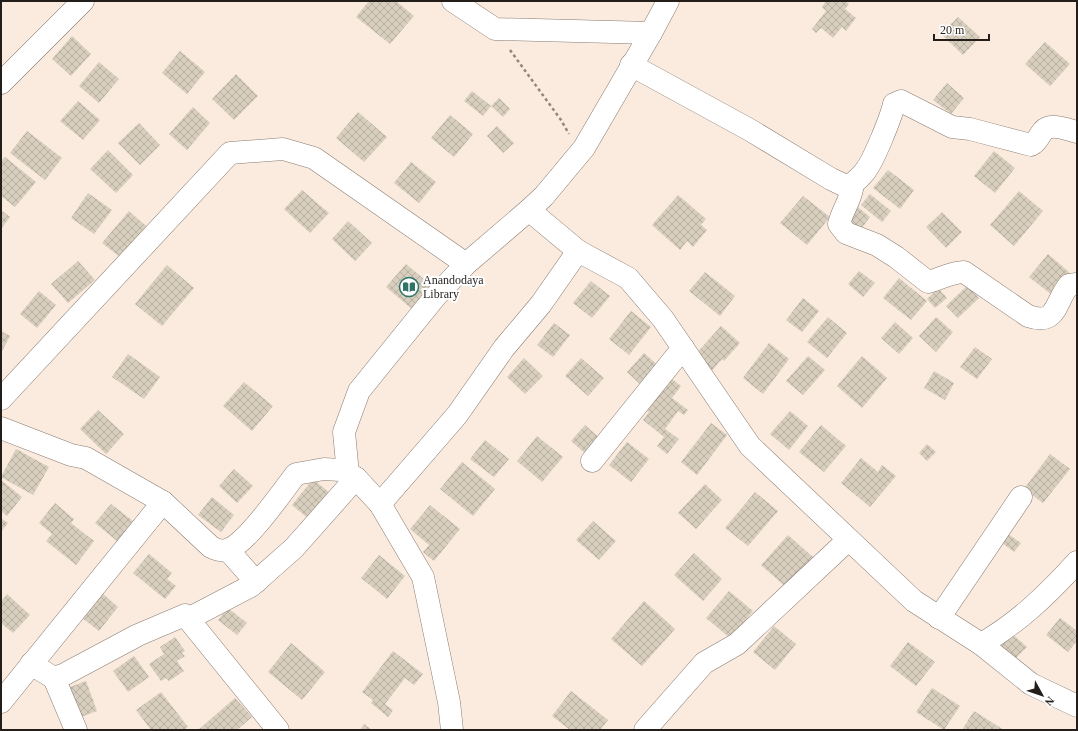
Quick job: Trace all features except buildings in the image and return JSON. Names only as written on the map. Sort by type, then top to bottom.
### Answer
[{"type":"street","points":[[1,83],[83,1]]},
{"type":"street","points":[[453,1],[495,29],[651,33]]},
{"type":"street","points":[[188,619],[256,582],[294,548],[352,476],[344,432],[360,391],[435,297],[466,264],[544,196],[584,148],[668,1]]},
{"type":"street","points":[[631,65],[852,189],[850,196],[842,210],[839,224],[846,233],[877,245],[896,257],[928,282],[943,278],[953,272],[964,272],[1028,316],[1039,320],[1049,317],[1058,307],[1062,294],[1069,285],[1077,284]]},
{"type":"street","points":[[848,187],[857,181],[867,168],[891,117],[894,104],[901,101],[952,126],[970,129],[1031,145],[1038,141],[1044,130],[1050,127],[1077,132]]},
{"type":"street","points":[[1,399],[230,153],[283,149],[314,158],[466,264]]},
{"type":"street","points":[[529,210],[578,251],[628,278],[663,319],[750,446],[914,601],[980,644],[1031,684],[1077,706]]},
{"type":"street","points":[[380,504],[457,414],[504,348],[540,304],[578,251]]},
{"type":"street","points":[[592,460],[683,348]]},
{"type":"street","points":[[1,428],[71,456],[86,458],[163,502],[211,547],[218,550],[228,550],[244,539],[296,474],[324,469],[340,470],[352,476],[380,504],[423,577],[449,702],[452,730]]},
{"type":"street","points":[[939,618],[1022,497]]},
{"type":"street","points":[[3,695],[31,664],[163,502]]},
{"type":"street","points":[[644,730],[704,663],[737,644],[848,540]]},
{"type":"street","points":[[228,550],[256,582]]},
{"type":"street","points":[[980,644],[1000,633],[1036,604],[1077,562]]},
{"type":"street","points":[[54,678],[65,674],[138,635],[185,615],[278,730]]},
{"type":"street","points":[[31,664],[54,678],[76,730]]},
{"type":"path","points":[[495,29],[571,136],[570,164]]},
{"type":"place","name":"Anandodaya Library","points":[[409,287]]}]
